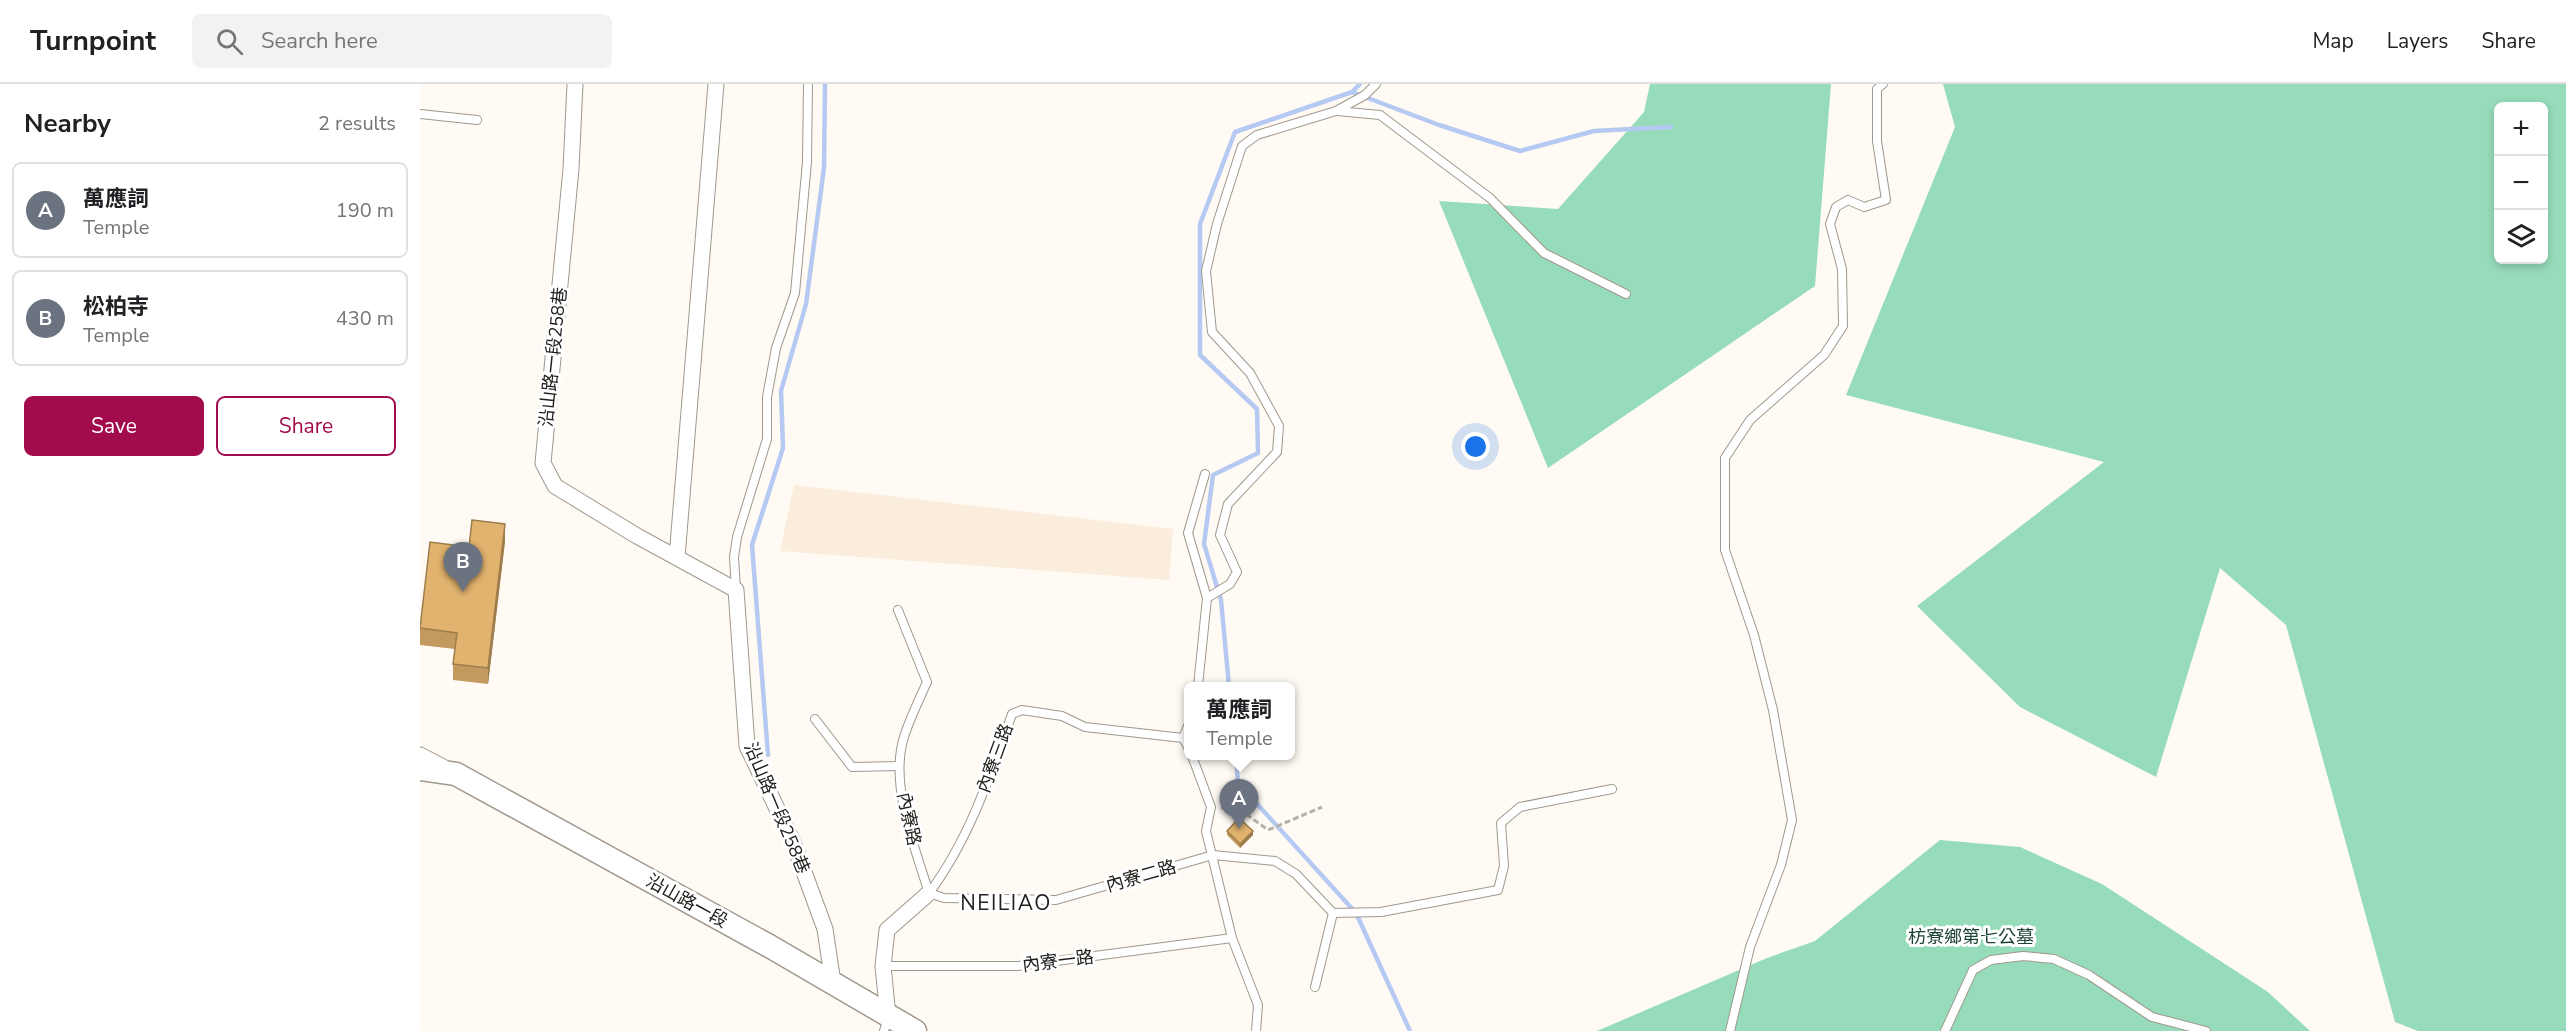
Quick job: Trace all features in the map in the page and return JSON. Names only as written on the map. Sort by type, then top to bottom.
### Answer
[{"type":"main road","points":[[420,769],[456,774]]},
{"type":"main road","name":"沿山路一段","points":[[456,774],[833,983],[886,1024],[915,1031]]},
{"type":"street","name":"沿山路一段258巷","points":[[575,84],[572,170],[543,463],[555,486],[637,536],[736,590],[747,746],[793,842],[825,929],[833,983]]},
{"type":"street","points":[[677,557],[716,84]]},
{"type":"street","points":[[420,755],[456,774]]},
{"type":"street","points":[[886,1024],[883,966],[887,930],[929,893]]},
{"type":"lane","points":[[736,590],[734,557],[736,537],[767,439],[767,397],[776,348],[795,293],[807,162],[808,84]]},
{"type":"lane","points":[[1208,597],[1228,585],[1237,572],[1220,535],[1228,504],[1277,453],[1279,426],[1250,373],[1212,332],[1206,271],[1217,224],[1242,146],[1257,135],[1336,111],[1365,95],[1376,84]]},
{"type":"lane","points":[[1730,1031],[1750,947],[1781,865],[1792,820],[1773,710],[1754,635],[1725,550],[1725,458],[1750,420],[1824,355],[1843,326],[1842,269],[1830,224],[1836,207],[1848,200],[1864,207],[1886,200],[1877,141],[1877,89],[1883,84]]},
{"type":"lane","points":[[1336,111],[1380,115],[1490,198],[1544,253],[1626,294]]},
{"type":"lane","points":[[420,114],[477,120]]},
{"type":"lane","points":[[1199,682],[1208,597],[1188,533],[1205,474]]},
{"type":"lane","name":"內寮路","points":[[898,610],[927,682],[903,738],[899,766],[906,816],[929,893]]},
{"type":"lane","name":"內寮三路","points":[[929,893],[962,841],[988,782],[1012,714],[1022,710],[1062,716],[1085,727],[1183,738]]},
{"type":"lane","points":[[815,719],[852,767],[899,766]]},
{"type":"lane","points":[[1193,760],[1210,807],[1206,831],[1232,938],[1258,1005],[1256,1031]]},
{"type":"lane","points":[[1315,987],[1336,913],[1369,912],[1498,890],[1504,866],[1501,824],[1514,812],[1520,807],[1612,789]]},
{"type":"lane","name":"內寮二路","points":[[929,893],[944,898],[1056,900],[1213,855],[1275,861],[1296,874],[1336,913]]},
{"type":"lane","name":"內寮一路","points":[[883,966],[1018,966],[1232,938]]},
{"type":"lane","points":[[1945,1031],[1973,970],[1991,960],[2023,956],[2054,959],[2089,975],[2152,1017],[2206,1031]]},
{"type":"path","points":[[1210,807],[1239,808],[1269,831],[1322,807]]},
{"type":"shaded area","points":[[794,485],[1173,529],[1169,580],[780,551]]},
{"type":"green space","points":[[1650,84],[1831,84],[1815,286],[1548,468],[1439,201],[1558,209],[1644,112]]},
{"type":"green space","points":[[1943,84],[2566,84],[2566,1031],[2418,1031],[2395,1022],[2286,625],[2220,568],[2156,777],[2020,707],[1917,606],[2104,462],[1846,395],[1955,127]]},
{"type":"green space","name":"枋寮鄉第七公墓","points":[[1940,840],[2020,847],[2102,884],[2268,992],[2310,1031],[1597,1031],[1767,958],[1815,941]]},
{"type":"building","points":[[472,520],[505,524],[488,668],[453,664],[457,633],[420,628],[430,542],[469,547]]},
{"type":"building","points":[[1239,818],[1253,831],[1240,844],[1227,831]]},
{"type":"waterway","points":[[768,755],[752,545],[783,448],[781,391],[806,304],[824,168],[825,84]]},
{"type":"waterway","points":[[1229,682],[1221,600],[1204,544],[1213,475],[1258,453],[1257,409],[1200,355],[1200,224],[1235,132],[1352,92],[1360,84]]},
{"type":"waterway","points":[[1352,92],[1439,125],[1520,151],[1594,131],[1671,127]]},
{"type":"waterway","points":[[1236,760],[1238,783],[1356,913],[1410,1031]]},
{"type":"place","name":"松柏寺","points":[[463,592]]},
{"type":"place","name":"萬應詞","points":[[1239,829]]},
{"type":"district","name":"NEILIAO","points":[[1006,903]]}]
